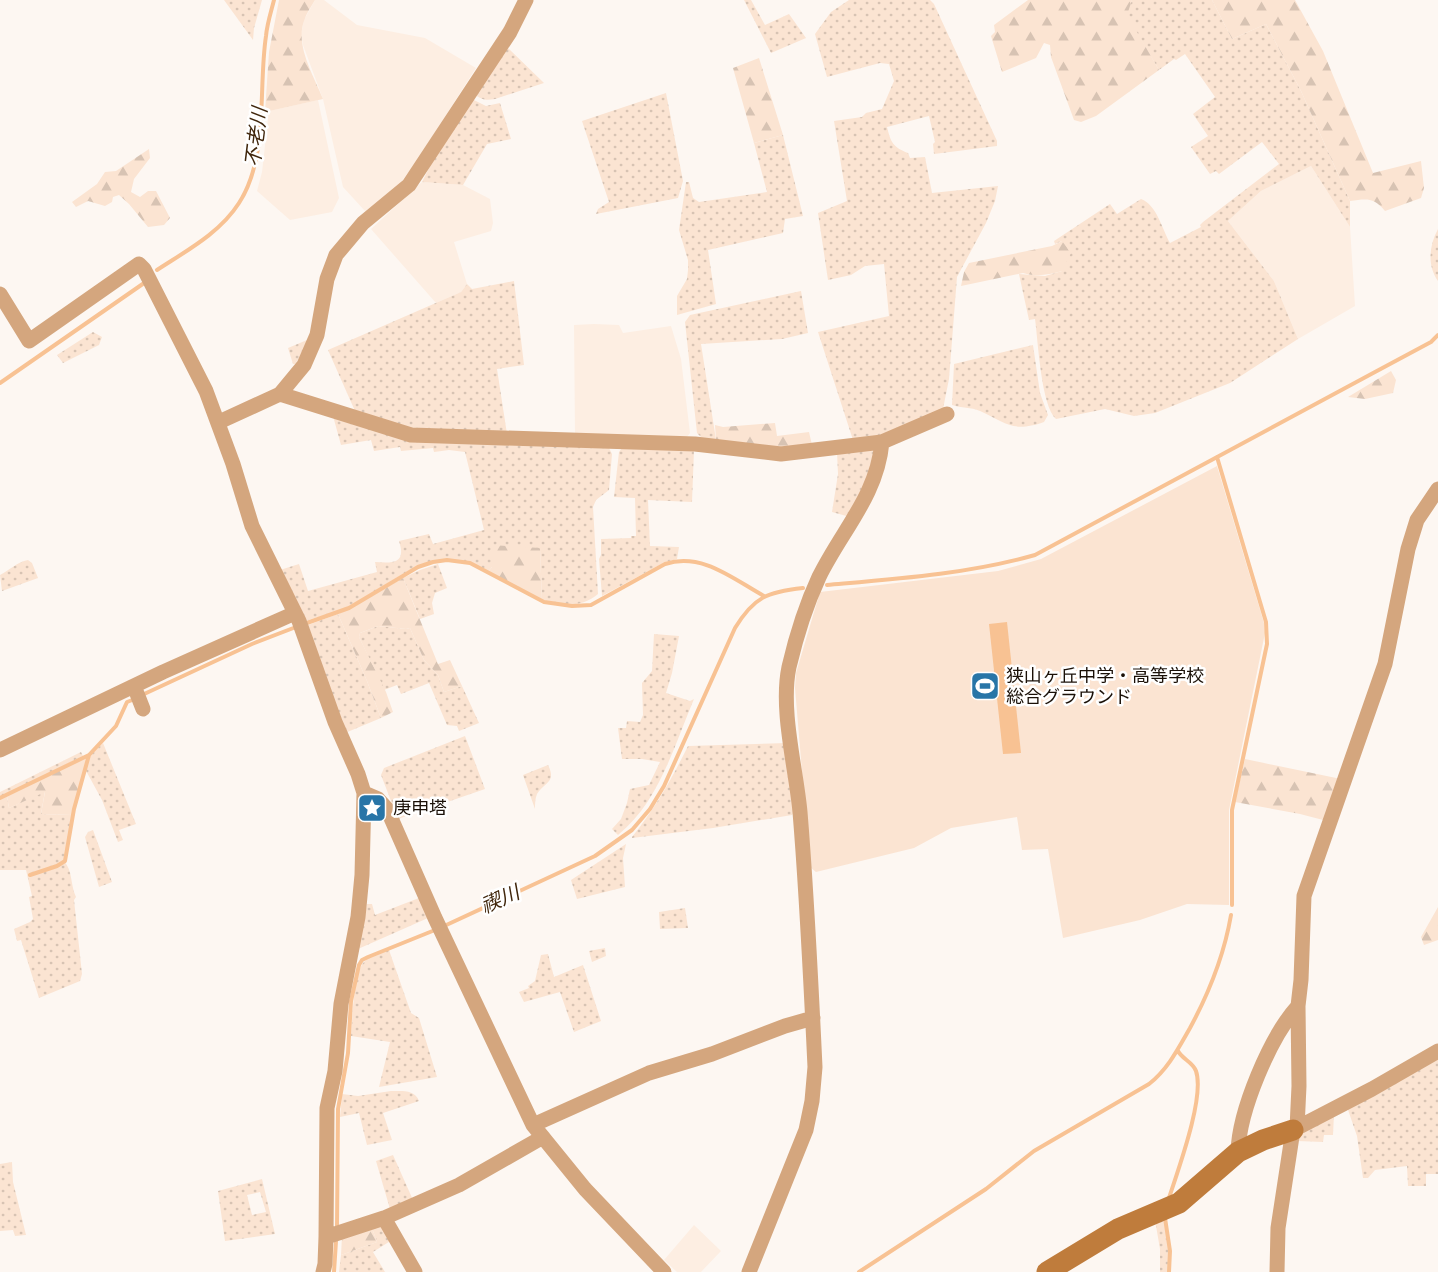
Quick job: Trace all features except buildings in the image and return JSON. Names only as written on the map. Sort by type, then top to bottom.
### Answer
[{"type":"street","points":[[219,422],[280,394],[304,365],[317,335],[327,279],[336,255],[363,224],[409,185],[510,32],[525,0]]},
{"type":"street","points":[[0,294],[29,341],[139,264],[152,282],[172,328],[206,391],[219,422],[252,526],[297,617],[335,722],[358,774],[364,793],[362,875],[358,917],[341,1004],[334,1071],[327,1108],[326,1237],[323,1272]]},
{"type":"street","points":[[280,394],[411,435],[426,437],[695,444],[780,454],[882,442],[947,414]]},
{"type":"street","points":[[749,1272],[806,1130],[812,1101],[815,1067],[800,810],[787,705],[788,677],[809,599],[820,575],[868,496],[880,460],[882,442]]},
{"type":"street","points":[[1277,1272],[1278,1228],[1295,1129],[1299,1086],[1298,1006],[1304,896],[1352,764],[1385,664],[1408,549],[1417,520],[1438,489]]},
{"type":"street","points":[[0,750],[297,617]]},
{"type":"street","points":[[135,689],[143,709]]},
{"type":"street","points":[[364,793],[378,799],[387,809],[439,926],[538,1131],[585,1189],[664,1272]]},
{"type":"street","points":[[1238,1152],[1239,1138],[1252,1092],[1277,1037],[1298,1006]]},
{"type":"street","points":[[326,1237],[384,1218],[459,1185],[538,1131],[649,1073],[712,1054],[785,1026],[813,1018]]},
{"type":"street","points":[[1047,1272],[1118,1229],[1179,1203],[1238,1152],[1295,1129],[1438,1051]]},
{"type":"street","points":[[384,1218],[415,1272]]},
{"type":"shaded area","points":[[315,0],[324,0],[357,25],[425,38],[476,68],[399,185],[385,198],[365,211],[343,187],[323,99],[303,45],[301,34],[304,20]]},
{"type":"shaded area","points":[[318,100],[339,198],[332,212],[290,220],[257,191],[262,172],[269,111]]},
{"type":"shaded area","points":[[1311,166],[1350,227],[1355,306],[1298,339],[1274,281],[1228,221],[1261,191]]},
{"type":"shaded area","points":[[422,182],[463,185],[490,199],[493,223],[491,231],[454,242],[467,284],[461,292],[436,303],[371,229]]},
{"type":"shaded area","points":[[574,325],[619,325],[623,333],[671,326],[681,359],[690,433],[686,438],[575,435]]},
{"type":"shaded area","points":[[1007,622],[1021,753],[1003,754],[989,624]]},
{"type":"shaded area","points":[[694,1225],[721,1251],[701,1272],[677,1272],[664,1260]]},
{"type":"green space","points":[[224,0],[262,0],[253,40]]},
{"type":"green space","points":[[279,0],[315,0],[304,21],[302,40],[307,61],[323,99],[265,112],[269,52]]},
{"type":"green space","points":[[744,0],[751,0],[765,25],[789,14],[806,38],[771,53]]},
{"type":"green space","points":[[849,0],[930,0],[934,4],[997,141],[997,146],[934,154],[933,144],[935,142],[929,116],[887,127],[890,137],[893,144],[908,153],[910,158],[925,157],[932,193],[998,186],[986,223],[957,277],[949,379],[943,409],[890,435],[853,440],[818,332],[889,316],[884,264],[865,266],[851,275],[828,280],[818,213],[847,201],[834,121],[862,117],[866,113],[882,109],[894,81],[889,64],[880,63],[827,77],[815,34],[831,12]]},
{"type":"green space","points":[[1028,0],[1132,0],[1127,15],[1159,70],[1096,116],[1081,122],[1074,120],[1051,57],[1050,45],[1044,43],[1036,58],[1002,72],[991,36],[995,32],[994,25]]},
{"type":"green space","points":[[1132,0],[1212,0],[1232,39],[1266,24],[1301,91],[1350,201],[1350,227],[1311,166],[1261,191],[1228,221],[1274,281],[1298,339],[1230,383],[1155,413],[1134,416],[1105,409],[1056,419],[1051,412],[1044,387],[1035,319],[1029,320],[1019,274],[1045,276],[1062,271],[1062,241],[1055,244],[1054,241],[1110,204],[1117,214],[1141,199],[1147,202],[1155,212],[1170,243],[1201,227],[1203,222],[1279,164],[1262,142],[1219,174],[1216,171],[1210,174],[1191,147],[1208,136],[1193,114],[1215,97],[1185,54],[1159,70],[1126,15]]},
{"type":"green space","points":[[1212,0],[1295,0],[1323,51],[1373,173],[1421,161],[1424,188],[1421,198],[1385,211],[1377,203],[1369,200],[1350,201],[1301,91],[1266,24],[1232,39]]},
{"type":"green space","points":[[507,47],[544,83],[495,99],[486,100],[474,94]]},
{"type":"green space","points":[[759,58],[783,135],[754,143],[733,68]]},
{"type":"green space","points":[[666,93],[683,181],[678,198],[596,214],[598,209],[609,202],[582,121]]},
{"type":"green space","points":[[472,99],[486,106],[500,103],[511,139],[487,144],[463,185],[422,182],[437,152]]},
{"type":"green space","points":[[783,135],[803,216],[785,219],[783,233],[708,250],[716,304],[677,315],[677,296],[687,279],[688,270],[688,260],[679,230],[686,182],[689,182],[693,198],[699,202],[767,192],[754,143]]},
{"type":"green space","points":[[149,149],[150,158],[134,179],[131,192],[140,197],[148,191],[156,191],[170,218],[164,225],[148,227],[119,195],[113,197],[112,202],[105,206],[88,201],[76,207],[72,202],[97,184],[105,172],[116,171]]},
{"type":"green space","points":[[1438,229],[1438,281],[1432,269],[1430,255]]},
{"type":"green space","points":[[1062,241],[1071,253],[1062,271],[1042,275],[1023,273],[961,286],[969,263],[1052,246]]},
{"type":"green space","points":[[514,281],[524,365],[497,369],[507,434],[423,432],[355,411],[328,350],[461,292],[467,284],[472,289]]},
{"type":"green space","points":[[801,291],[808,333],[782,339],[701,344],[716,440],[703,439],[697,433],[685,322],[690,315]]},
{"type":"green space","points":[[93,332],[102,337],[99,345],[63,363],[57,355]]},
{"type":"green space","points":[[307,340],[303,353],[293,364],[288,348]]},
{"type":"green space","points":[[1033,345],[1040,393],[1048,415],[1044,422],[1017,427],[977,410],[952,405],[954,364]]},
{"type":"green space","points":[[1391,371],[1396,380],[1393,393],[1365,399],[1348,397]]},
{"type":"green space","points":[[333,416],[378,427],[608,446],[612,454],[609,490],[596,500],[593,507],[598,594],[578,604],[557,604],[542,600],[540,549],[492,567],[488,572],[467,563],[432,562],[400,576],[344,608],[305,621],[280,570],[299,564],[308,591],[377,572],[375,562],[392,562],[399,558],[401,549],[399,541],[429,534],[433,544],[484,530],[465,452],[449,450],[434,452],[433,448],[401,451],[400,447],[374,451],[371,440],[341,445]]},
{"type":"green space","points":[[775,423],[777,436],[809,432],[812,445],[782,449],[716,440],[715,425],[723,427]]},
{"type":"green space","points":[[622,448],[694,450],[692,502],[648,500],[650,546],[679,547],[677,559],[665,562],[602,596],[599,559],[601,539],[636,536],[635,498],[614,497],[619,452]]},
{"type":"green space","points":[[872,449],[876,455],[850,517],[832,512],[838,474],[837,452]]},
{"type":"green space","points":[[1217,466],[1264,623],[1265,633],[1229,810],[1229,905],[1187,904],[1140,920],[1063,938],[1048,849],[1022,850],[1017,817],[951,828],[914,848],[816,872],[810,867],[795,688],[796,673],[820,592],[998,571],[1041,559]]},
{"type":"green space","points":[[492,545],[540,548],[542,600],[488,572],[492,567]]},
{"type":"green space","points":[[28,560],[32,563],[38,578],[2,591],[0,575]]},
{"type":"green space","points":[[438,564],[447,588],[435,593],[432,603],[434,614],[420,619],[403,578]]},
{"type":"green space","points":[[403,578],[438,664],[450,660],[462,686],[444,692],[438,675],[424,660],[410,628],[378,626],[360,633],[359,637],[386,692],[393,712],[381,718],[338,614]]},
{"type":"green space","points":[[338,614],[381,718],[345,733],[308,625]]},
{"type":"green space","points":[[378,626],[410,628],[424,660],[438,675],[444,692],[462,686],[479,723],[459,731],[457,726],[447,725],[429,683],[401,694],[397,685],[384,690],[359,637],[360,633]]},
{"type":"green space","points":[[654,634],[679,636],[666,693],[690,701],[694,699],[655,790],[632,822],[618,835],[612,829],[621,819],[630,789],[649,785],[660,762],[622,759],[618,728],[626,728],[627,721],[640,722],[643,715],[642,683],[652,671]]},
{"type":"green space","points":[[465,736],[485,789],[398,819],[381,775],[384,768]]},
{"type":"green space","points":[[103,743],[136,824],[119,830],[123,840],[118,842],[102,800],[85,769],[89,756]]},
{"type":"green space","points":[[787,743],[795,811],[792,815],[632,838],[663,793],[688,746]]},
{"type":"green space","points":[[81,752],[83,756],[0,797],[0,792]]},
{"type":"green space","points":[[89,756],[72,815],[41,814],[45,792],[9,808],[7,796]]},
{"type":"green space","points":[[1245,759],[1341,779],[1327,821],[1235,802]]},
{"type":"green space","points":[[548,765],[550,779],[537,794],[535,809],[523,775]]},
{"type":"green space","points":[[45,791],[41,814],[72,815],[64,861],[69,869],[76,897],[74,900],[82,974],[80,981],[39,998],[21,940],[17,941],[14,929],[33,919],[29,897],[32,896],[26,870],[0,870],[0,799],[7,796],[9,808]]},
{"type":"green space","points":[[93,830],[112,882],[99,887],[85,837]]},
{"type":"green space","points":[[626,844],[623,858],[625,887],[577,899],[571,880]]},
{"type":"green space","points":[[419,898],[428,918],[358,949],[367,904],[372,904],[375,915]]},
{"type":"green space","points":[[1438,907],[1438,940],[1424,945],[1421,937]]},
{"type":"green space","points":[[685,908],[688,928],[660,929],[659,912]]},
{"type":"green space","points":[[605,948],[606,956],[592,962],[589,951]]},
{"type":"green space","points":[[389,950],[411,1013],[419,1018],[437,1077],[379,1087],[390,1042],[351,1036],[352,1019],[361,967],[369,958]]},
{"type":"green space","points":[[548,954],[554,977],[583,965],[601,1021],[574,1032],[560,992],[524,1002],[519,992],[529,988],[528,986],[535,981],[541,955]]},
{"type":"green space","points":[[1438,1057],[1438,1174],[1426,1174],[1426,1186],[1408,1186],[1407,1166],[1375,1170],[1368,1178],[1363,1178],[1357,1136],[1347,1107]]},
{"type":"green space","points":[[391,1091],[414,1094],[419,1101],[383,1113],[392,1140],[367,1145],[359,1113],[340,1117],[342,1094],[358,1096]]},
{"type":"green space","points":[[1334,1114],[1333,1135],[1324,1135],[1323,1142],[1297,1141],[1298,1135]]},
{"type":"green space","points":[[393,1155],[413,1200],[390,1209],[376,1161]]},
{"type":"green space","points":[[12,1162],[13,1182],[26,1235],[15,1236],[13,1230],[0,1231],[0,1164]]},
{"type":"green space","points":[[262,1179],[275,1234],[225,1241],[218,1191]],"holes":[[[260,1192],[266,1212],[252,1215],[247,1195]]]},
{"type":"green space","points":[[1165,1218],[1170,1249],[1169,1272],[1160,1272],[1160,1249],[1155,1220]]},
{"type":"green space","points":[[379,1225],[384,1227],[392,1240],[373,1252],[385,1272],[339,1272],[341,1255],[377,1242],[372,1228]]},
{"type":"green space","points":[[372,1228],[377,1242],[341,1255],[342,1236]]},
{"type":"waterway","name":"不老川","points":[[157,270],[202,241],[222,223],[239,203],[248,185],[259,144],[267,27],[274,0]]},
{"type":"waterway","name":"不老川","points":[[0,383],[147,281]]},
{"type":"waterway","points":[[827,585],[958,571],[1035,555],[1431,342],[1438,335]]},
{"type":"waterway","points":[[1217,457],[1266,622],[1267,644],[1232,810],[1232,905]]},
{"type":"waterway","points":[[304,624],[349,608],[418,567],[447,560],[470,563],[544,602],[572,606],[591,605],[665,564],[679,561],[704,564],[717,569],[764,596]]},
{"type":"waterway","name":"禊川","points":[[442,927],[595,856],[632,830],[650,809],[664,786],[735,628],[742,618],[755,603],[771,594],[803,588]]},
{"type":"waterway","points":[[142,695],[252,644],[296,627]]},
{"type":"waterway","points":[[0,798],[89,755],[116,726],[127,702],[135,699]]},
{"type":"waterway","points":[[30,875],[65,861],[74,809],[89,755]]},
{"type":"waterway","points":[[859,1272],[986,1189],[1034,1151],[1156,1078],[1177,1051],[1204,1000],[1220,959],[1231,915]]},
{"type":"waterway","name":"禊川","points":[[337,1228],[338,1109],[348,1053],[351,1001],[359,965],[368,957],[435,930]]},
{"type":"waterway","points":[[1169,1198],[1194,1115],[1198,1083],[1195,1068],[1178,1051]]},
{"type":"waterway","points":[[1165,1218],[1170,1251],[1169,1272]]},
{"type":"waterway","name":"禊川","points":[[334,1272],[336,1241]]},
{"type":"place","name":"狭山ヶ丘中学・高等学校 総合グラウンド","points":[[985,686]]},
{"type":"place","name":"庚申塔","points":[[372,808]]}]
